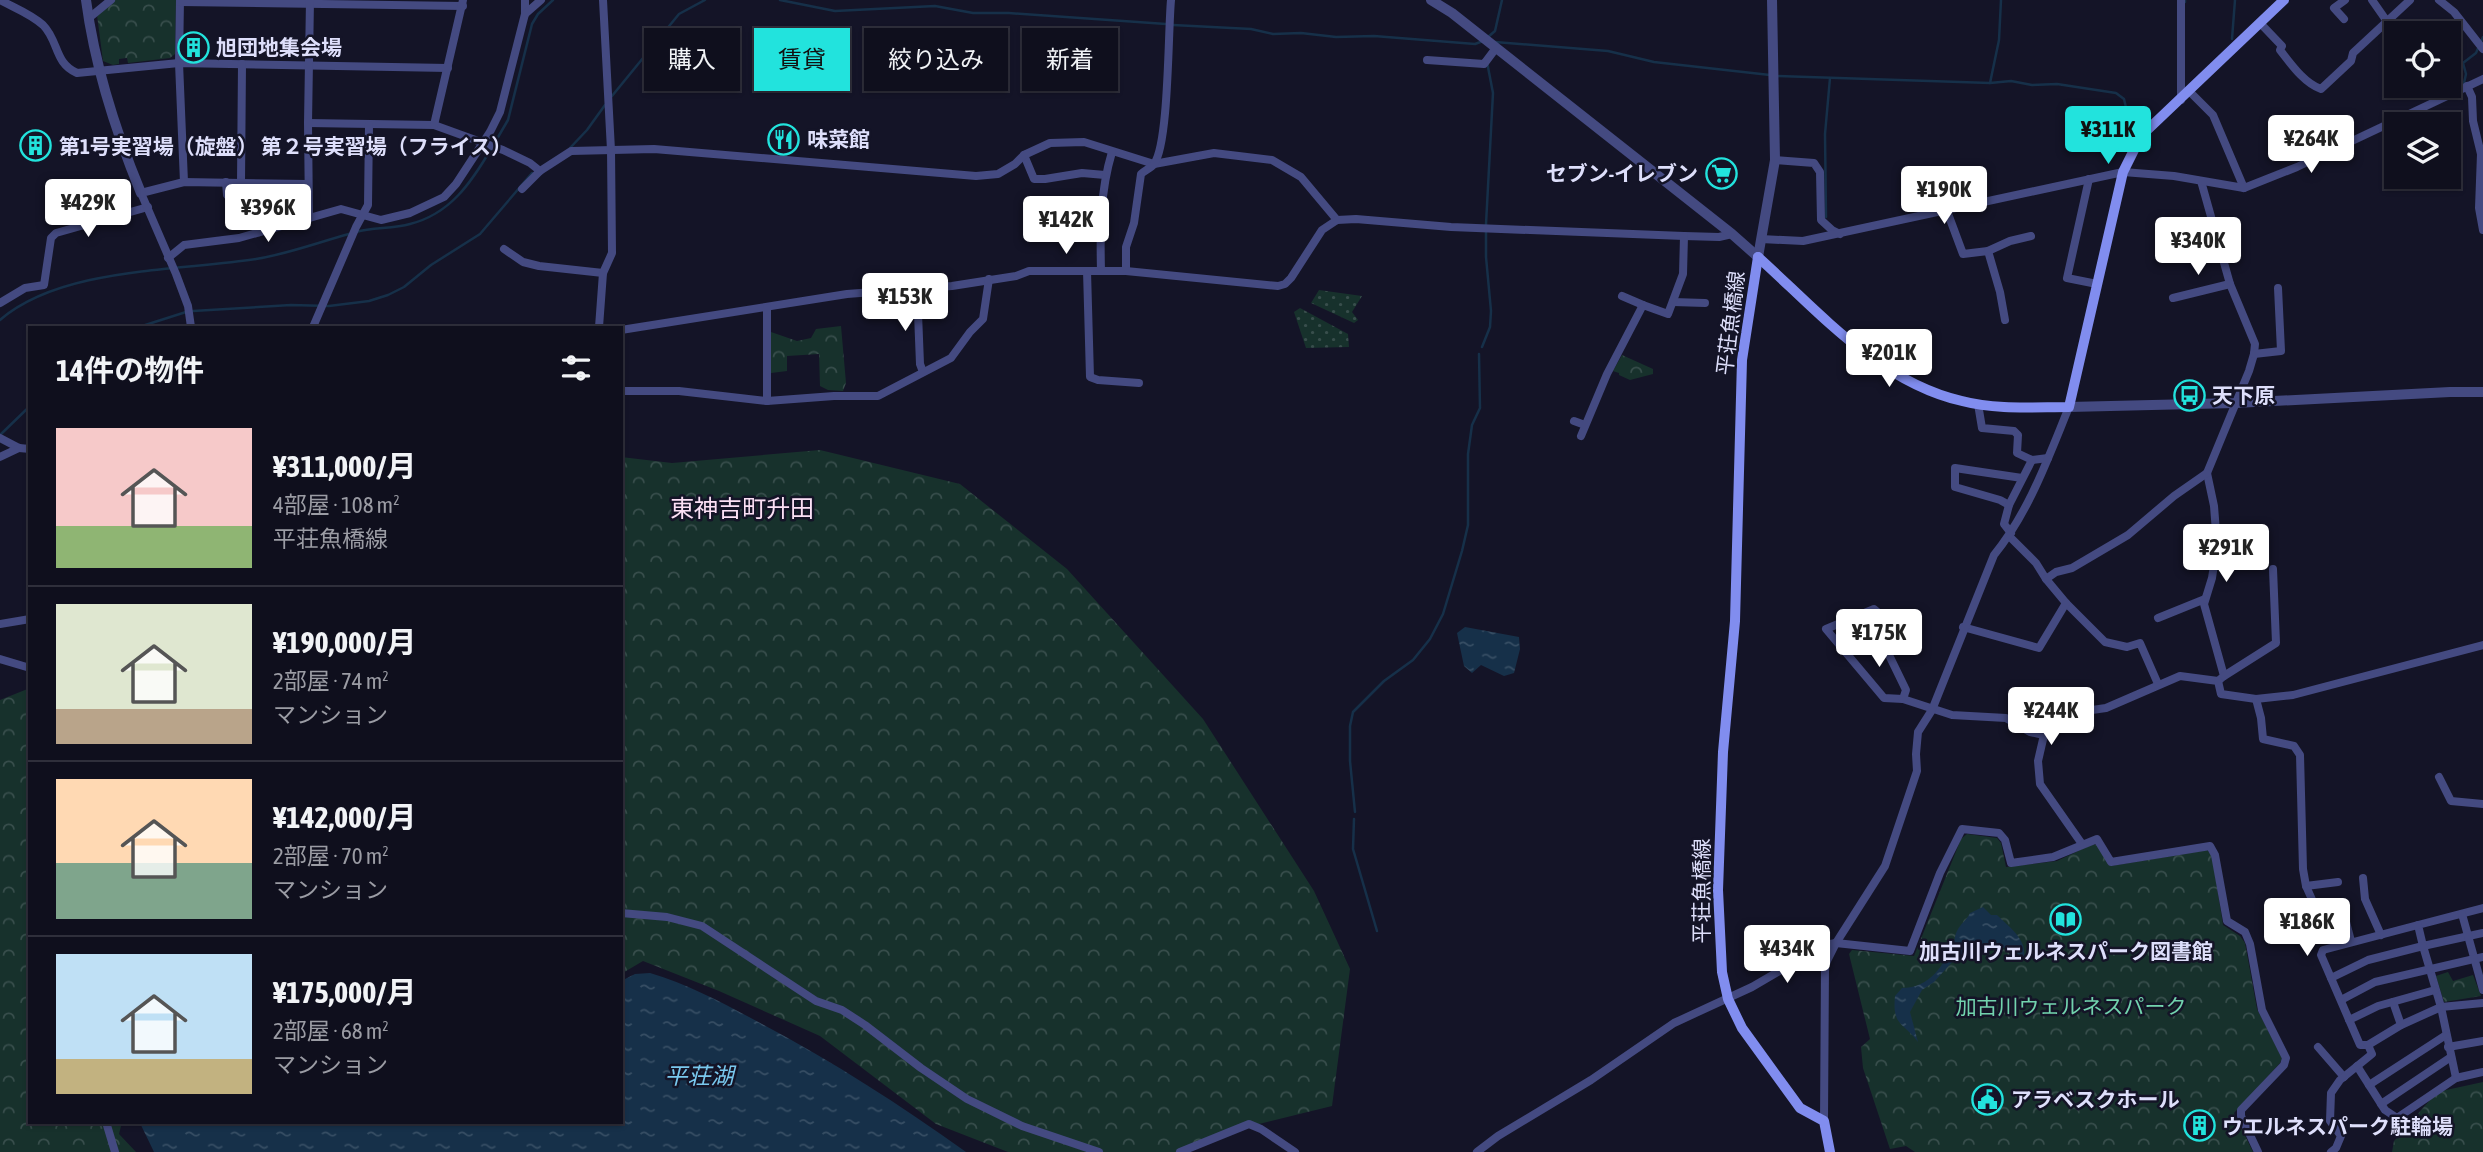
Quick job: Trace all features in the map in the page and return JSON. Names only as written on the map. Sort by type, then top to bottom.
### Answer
[{"type":"main road","points":[[2069,407],[2123,172],[2141,136],[2284,0]]},
{"type":"main road","name":"平荘魚橋線","points":[[1758,257],[1886,369],[1929,391],[1978,404],[2069,407]]},
{"type":"main road","name":"平荘魚橋線","points":[[1758,257],[1742,360],[1735,621],[1721,783],[1718,916],[1722,972],[1728,999],[1742,1028],[1800,1108],[1824,1121]]},
{"type":"main road","points":[[1824,1121],[1830,1152]]},
{"type":"street","points":[[86,0],[99,72],[113,121],[176,274],[188,306],[191,324]]},
{"type":"street","points":[[89,18],[111,0]]},
{"type":"street","points":[[168,258],[184,245],[239,238],[341,209],[381,220],[429,205],[444,197],[484,144],[500,112],[525,14],[526,0]]},
{"type":"street","points":[[525,14],[541,0]]},
{"type":"street","points":[[599,326],[603,274],[611,253],[611,150],[603,0]]},
{"type":"street","points":[[1126,271],[1126,247],[1134,223],[1141,174],[1154,164],[1164,126],[1171,0]]},
{"type":"street","points":[[1431,0],[1480,35],[1491,51],[1732,234],[1758,257]]},
{"type":"street","points":[[1758,257],[1775,160],[1772,0]]},
{"type":"street","points":[[2180,0],[2185,95],[2213,115],[2244,188]]},
{"type":"street","points":[[2344,19],[2334,8],[2345,0]]},
{"type":"street","points":[[2372,0],[2386,20]]},
{"type":"street","points":[[2260,23],[2282,46],[2280,50],[2312,86],[2321,89],[2351,61],[2353,53],[2410,0]]},
{"type":"street","points":[[2440,0],[2454,12],[2481,46]]},
{"type":"street","points":[[0,1],[44,26],[66,68],[77,73],[179,63],[448,68]]},
{"type":"street","points":[[184,182],[179,63],[180,1],[463,3],[434,125]]},
{"type":"street","points":[[309,218],[307,184],[310,2]]},
{"type":"street","points":[[1427,60],[1484,64],[1491,51]]},
{"type":"street","points":[[241,182],[242,64]]},
{"type":"street","points":[[1761,239],[1803,241],[2123,172],[2244,188],[2297,167],[2483,79]]},
{"type":"street","points":[[2467,86],[2472,97],[2473,121],[2481,154],[2479,208],[2483,230]]},
{"type":"street","points":[[308,123],[434,125],[499,149],[530,163],[540,171]]},
{"type":"street","points":[[313,326],[368,205],[369,125]]},
{"type":"street","points":[[522,189],[540,171],[571,151],[654,149],[976,176],[998,174],[1024,155],[1050,143],[1084,142],[1154,164],[1214,153],[1272,160],[1301,177],[1337,220]]},
{"type":"street","points":[[1101,271],[1100,220],[1105,176],[1112,152]]},
{"type":"street","points":[[1024,155],[1034,179],[1082,173],[1105,176]]},
{"type":"street","points":[[1775,160],[1814,163],[1820,172],[1821,220],[1840,234]]},
{"type":"street","points":[[2089,179],[2067,278],[2097,284]]},
{"type":"street","points":[[2201,181],[2230,284],[2255,344],[2254,354],[2207,473],[2214,506],[2217,545],[2212,578],[2204,604],[2221,678],[2221,694],[2256,699],[2293,695],[2483,645]]},
{"type":"street","points":[[141,193],[184,182],[307,184]]},
{"type":"street","points":[[226,182],[227,195],[259,232]]},
{"type":"street","points":[[0,303],[25,288],[44,285],[51,238],[56,233],[148,207]]},
{"type":"street","points":[[1947,211],[1963,254],[1987,251],[2031,236]]},
{"type":"street","points":[[623,330],[847,294],[952,286],[1017,276],[1029,271],[1126,271],[1278,286],[1291,278],[1322,230],[1337,220],[1684,236],[1719,237],[1732,234]]},
{"type":"street","points":[[1622,296],[1668,314],[1683,274],[1684,236]]},
{"type":"street","points":[[504,249],[523,262],[547,268],[603,274]]},
{"type":"street","points":[[1987,251],[2000,292],[2005,320]]},
{"type":"street","points":[[1087,271],[1090,377],[1139,383]]},
{"type":"street","points":[[623,391],[679,391],[767,401],[878,396],[951,358],[983,319],[989,279]]},
{"type":"street","points":[[2173,298],[2230,284]]},
{"type":"street","points":[[917,288],[920,364],[923,372]]},
{"type":"street","points":[[2254,354],[2281,351],[2278,288]]},
{"type":"street","points":[[1673,302],[1705,303]]},
{"type":"street","points":[[1581,436],[1607,374],[1643,305]]},
{"type":"street","points":[[767,307],[767,401]]},
{"type":"street","points":[[1824,1121],[1825,965],[1885,866],[1917,771],[1918,732],[1932,710],[1994,555],[2021,515],[2069,407],[2483,392]]},
{"type":"street","points":[[1978,404],[1982,428],[2014,431],[2018,435],[2017,453],[2032,460],[2048,458]]},
{"type":"street","points":[[1574,421],[1585,425]]},
{"type":"street","points":[[2,438],[19,448],[28,449]]},
{"type":"street","points":[[0,457],[19,448]]},
{"type":"street","points":[[2032,460],[2009,505],[2004,524],[2066,603],[2105,642],[2127,647],[2140,642],[2158,684]]},
{"type":"street","points":[[2009,505],[1955,487],[1955,468],[2022,478]]},
{"type":"street","points":[[2046,579],[2056,572],[2072,568],[2128,535],[2174,496],[2207,473]]},
{"type":"street","points":[[2082,844],[2040,784],[2038,761],[2044,735],[2064,714],[2106,708],[2180,676],[2221,678],[2276,643],[2273,569]]},
{"type":"street","points":[[2158,618],[2205,599]]},
{"type":"street","points":[[1964,627],[2039,648],[2066,603]]},
{"type":"street","points":[[1881,614],[1874,609],[1826,629],[1884,698],[1903,699],[1952,715],[2006,718],[2030,732],[2044,735]]},
{"type":"street","points":[[0,624],[28,619]]},
{"type":"street","points":[[1889,654],[1906,690],[1903,699]]},
{"type":"street","points":[[0,659],[28,667]]},
{"type":"street","points":[[2256,699],[2262,738],[2294,746],[2300,755],[2303,869],[2306,886],[2315,904],[2339,904],[2342,907],[2351,941]]},
{"type":"street","points":[[2439,777],[2451,801],[2483,804]]},
{"type":"street","points":[[1478,1152],[1498,1136],[1591,1080],[1674,1023],[1728,999],[1824,945],[1836,943],[1910,951],[1940,873],[1962,829],[1999,833],[2005,840],[2011,863],[2053,857],[2097,839],[2111,862],[2210,846],[2216,855],[2227,921],[2245,932],[2250,944],[2262,1010],[2286,1058],[2284,1065],[2241,1110],[2241,1116],[2258,1152]]},
{"type":"street","points":[[2363,878],[2365,899],[2381,935]]},
{"type":"street","points":[[2306,886],[2338,882]]},
{"type":"street","points":[[2483,908],[2351,941],[2323,950],[2321,955],[2360,1045],[2368,1045],[2401,1025],[2441,1007],[2483,1003]]},
{"type":"street","points":[[623,912],[667,917],[702,926],[816,1001],[842,1010],[865,1025],[967,1099],[1022,1126],[1099,1152]]},
{"type":"street","points":[[2462,914],[2468,935],[2479,957],[2483,990]]},
{"type":"street","points":[[2418,925],[2428,970],[2441,1007],[2456,1078]]},
{"type":"street","points":[[2331,978],[2368,960],[2483,933]]},
{"type":"street","points":[[2341,1000],[2375,982],[2479,957]]},
{"type":"street","points":[[2349,1020],[2393,1002],[2435,990]]},
{"type":"street","points":[[2393,1002],[2401,1025]]},
{"type":"street","points":[[2369,1085],[2446,1035]]},
{"type":"street","points":[[2448,1047],[2483,1041]]},
{"type":"street","points":[[2331,1152],[2342,1136],[2330,1121],[2331,1093],[2344,1077],[2372,1054],[2368,1045]]},
{"type":"street","points":[[2318,1047],[2344,1077]]},
{"type":"street","points":[[2381,1104],[2451,1057]]},
{"type":"street","points":[[2357,1066],[2381,1104],[2397,1118],[2456,1078],[2483,1072]]},
{"type":"street","points":[[107,1124],[115,1152]]},
{"type":"street","points":[[1180,1152],[1250,1124],[1295,1152]]},
{"type":"green space","points":[[115,0],[176,0],[175,54],[170,58],[128,63],[127,58],[119,59],[119,64],[113,65],[103,61],[97,15]]},
{"type":"green space","points":[[1319,290],[1362,296],[1352,312],[1358,320],[1354,323],[1311,303]]},
{"type":"green space","points":[[1300,308],[1348,334],[1349,347],[1306,348],[1294,312]]},
{"type":"green space","points":[[841,326],[846,383],[843,391],[828,390],[820,386],[819,354],[787,356],[787,371],[771,373],[771,332],[797,341],[811,338],[816,329]]},
{"type":"green space","points":[[1622,355],[1653,369],[1653,374],[1630,380],[1619,375],[1613,371]]},
{"type":"green space","points":[[820,450],[960,484],[1067,569],[1203,719],[1314,891],[1350,969],[1332,1106],[1251,1126],[1185,1152],[1008,1152],[936,1124],[820,1036],[643,961],[623,973],[623,457],[672,463]]},
{"type":"green space","points":[[28,689],[28,1124],[122,1124],[119,1134],[136,1152],[0,1152],[0,700]]},
{"type":"green space","name":"加古川ウェルネスパーク","points":[[1967,834],[1997,838],[2001,843],[2006,867],[2057,861],[2093,844],[2100,846],[2111,866],[2207,850],[2212,855],[2223,925],[2240,936],[2245,943],[2257,1009],[2282,1058],[2234,1113],[2253,1152],[1915,1152],[1906,1146],[1890,1149],[1863,1068],[1861,1047],[1870,1039],[1849,954],[1852,950],[1914,956],[1961,839]]},
{"type":"green space","points":[[2448,972],[2453,981],[2473,975],[2481,996],[2444,1002],[2436,976]]},
{"type":"green space","points":[[2483,1082],[2483,1152],[2392,1152],[2394,1141],[2437,1092]]},
{"type":"water","points":[[1465,627],[1519,637],[1520,649],[1514,673],[1504,676],[1481,665],[1472,673],[1464,666],[1457,633]]},
{"type":"water","points":[[1983,907],[1991,915],[1997,915],[2016,934],[2023,945],[2024,957],[2005,948],[1989,947],[1970,950],[1955,959],[1934,982],[1922,990],[1910,1012],[1918,1042],[1897,1018],[1895,996],[1902,988],[1921,984],[1935,974],[1950,951],[1960,926],[1970,913]]},
{"type":"water","name":"平荘湖","points":[[650,973],[679,983],[789,1038],[866,1085],[966,1152],[154,1152],[140,1124],[623,1124],[623,980],[635,974]]},
{"type":"waterway","points":[[494,144],[508,120],[532,24],[553,0]]},
{"type":"waterway","points":[[612,96],[679,14],[705,0]]},
{"type":"waterway","points":[[780,0],[835,11],[935,6],[973,13],[1166,24]]},
{"type":"waterway","points":[[1488,37],[1495,31],[1502,0]]},
{"type":"waterway","points":[[2001,0],[1999,40],[1990,83],[2011,81],[2032,85],[2057,84],[2116,93],[2124,99],[2132,133]]},
{"type":"waterway","points":[[2232,39],[2235,0]]},
{"type":"waterway","points":[[1173,25],[1251,29],[1273,34],[1374,36],[1475,44],[1483,41]]},
{"type":"waterway","points":[[2464,83],[2466,74],[2463,63],[2476,53],[2483,37]]},
{"type":"waterway","points":[[1495,42],[1608,51],[1654,62],[1770,75]]},
{"type":"waterway","points":[[1482,347],[1490,327],[1491,311],[1486,224],[1493,93],[1487,62]]},
{"type":"waterway","points":[[1776,76],[1990,83]]},
{"type":"waterway","points":[[1826,217],[1825,134],[1830,78]]},
{"type":"waterway","points":[[570,148],[605,105]]},
{"type":"waterway","points":[[356,232],[410,224],[437,213],[458,196],[491,149]]},
{"type":"waterway","points":[[193,311],[291,305],[329,306],[369,301],[388,295],[404,287],[431,265],[480,234],[532,173]]},
{"type":"waterway","points":[[0,320],[25,303],[55,290],[88,281],[122,274],[256,259],[349,234]]},
{"type":"waterway","points":[[142,326],[186,312]]},
{"type":"waterway","points":[[1355,812],[1350,761],[1350,726],[1353,712],[1384,681],[1413,660],[1430,639],[1443,614],[1462,551],[1468,525],[1468,454],[1472,425],[1480,408],[1479,354]]},
{"type":"waterway","points":[[0,435],[28,408]]},
{"type":"waterway","points":[[1354,819],[1353,849],[1377,931]]},
{"type":"place","name":"旭団地集会場","points":[[193,47]]},
{"type":"place","name":"味菜館","points":[[784,139]]},
{"type":"place","name":"第1号実習場（旋盤） 第２号実習場（フライス）","points":[[36,146]]},
{"type":"place","name":"セブン-イレブン","points":[[1721,173]]},
{"type":"place","name":"天下原","points":[[2189,395]]},
{"type":"place","name":"加古川ウェルネスパーク図書館","points":[[2066,919]]},
{"type":"place","name":"アラベスクホール","points":[[1988,1099]]},
{"type":"place","name":"ウエルネスパーク駐輪場","points":[[2199,1126]]},
{"type":"district","name":"東神吉町升田","points":[[742,508]]}]
